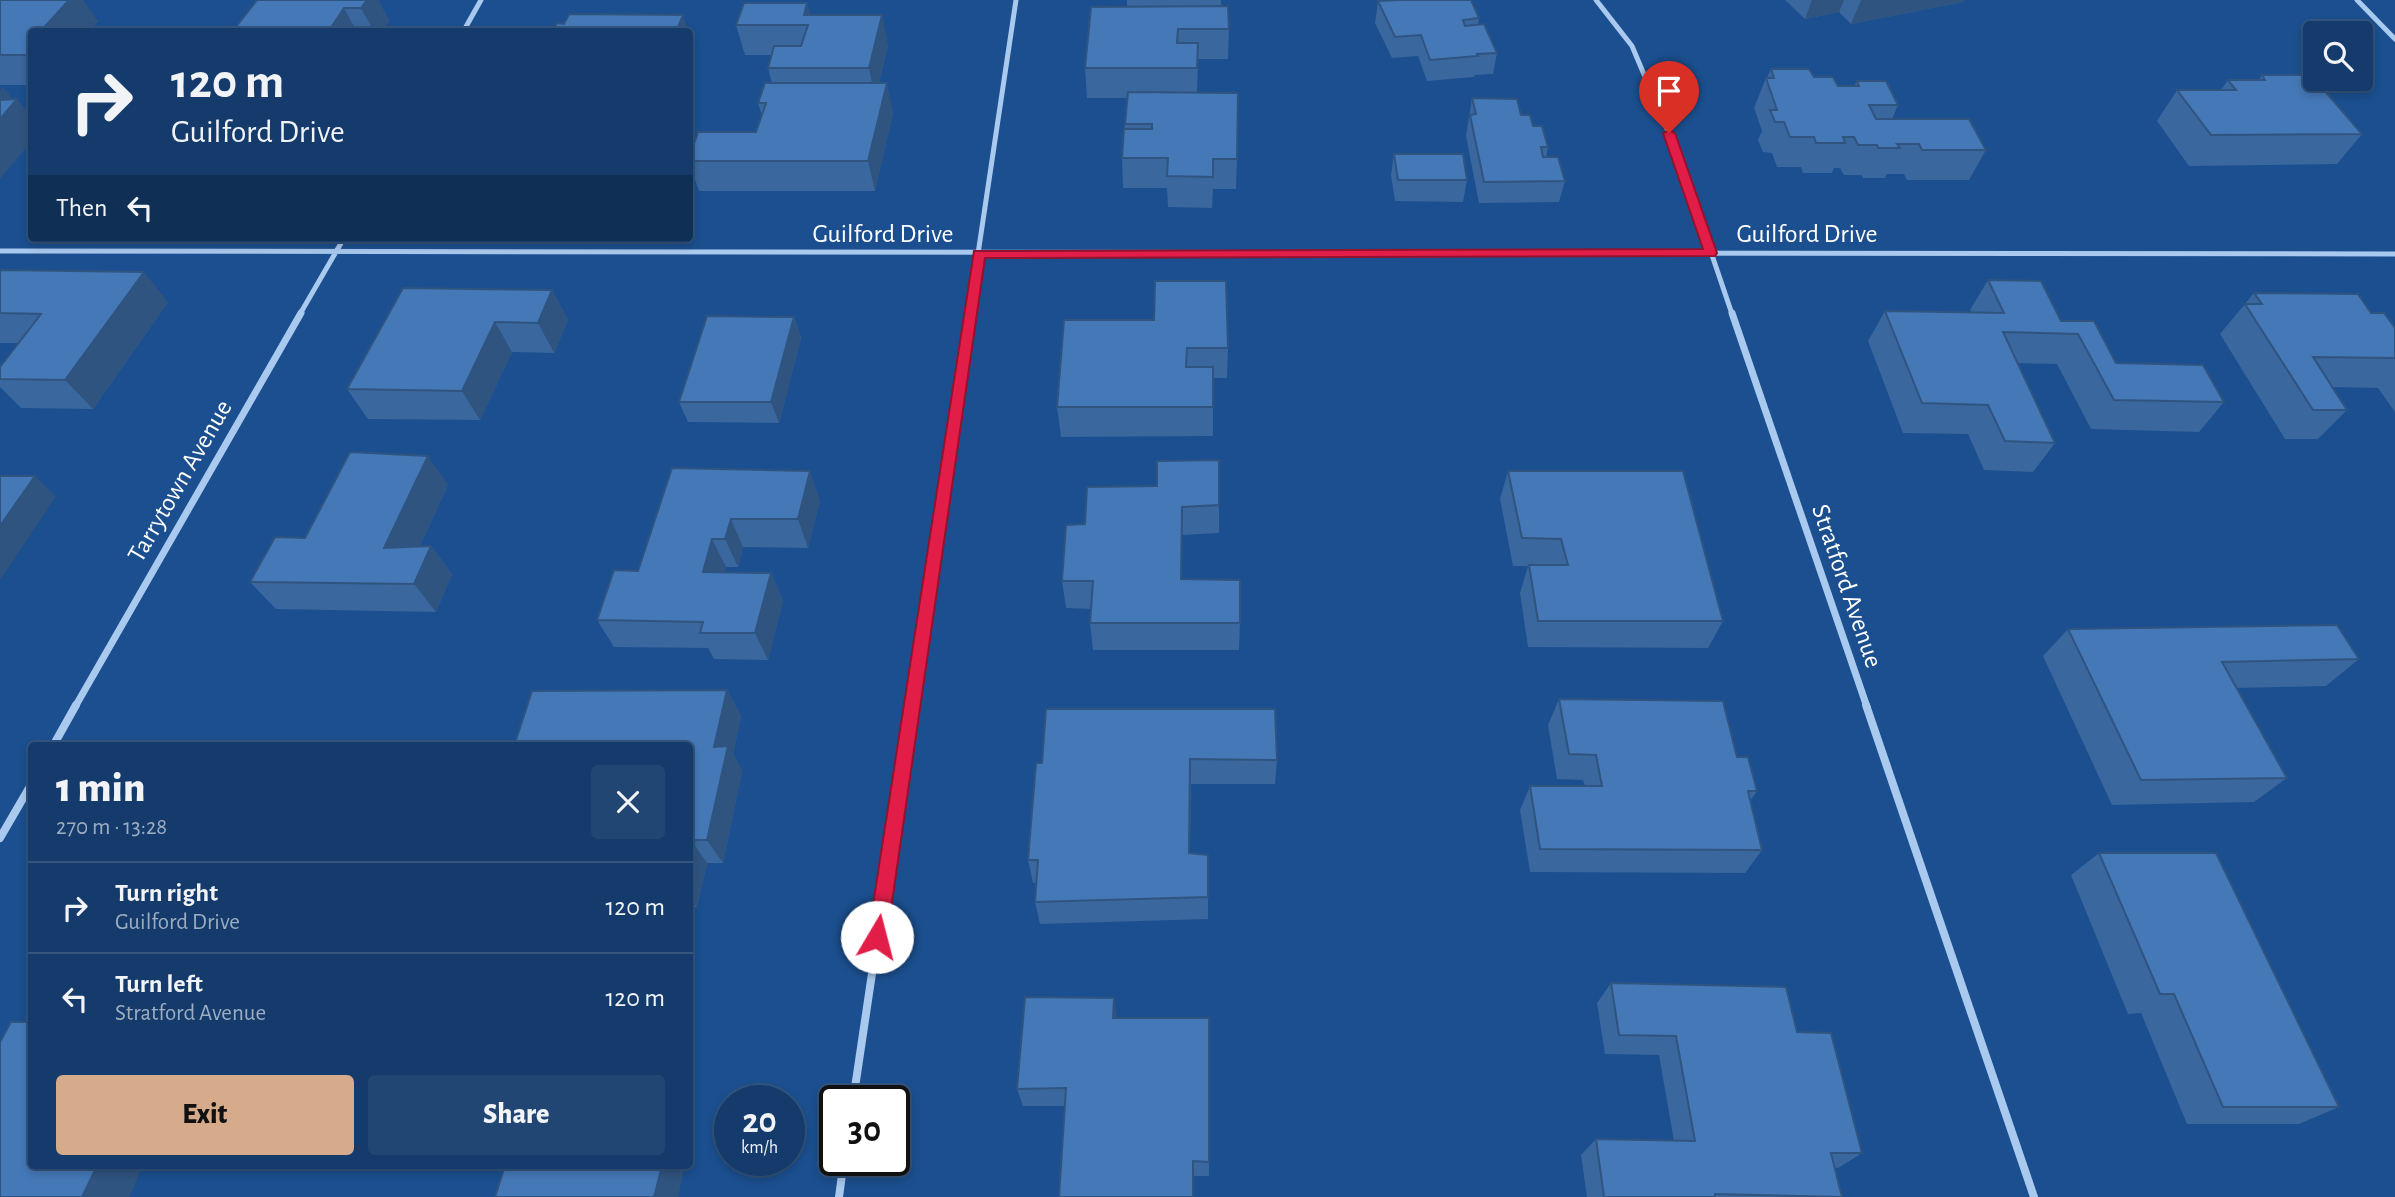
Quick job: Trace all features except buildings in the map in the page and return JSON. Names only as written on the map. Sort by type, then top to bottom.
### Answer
[{"type":"street","points":[[465,28],[481,0]]},
{"type":"street","points":[[855,1085],[1016,0]]},
{"type":"street","name":"Stratford Avenue","points":[[1596,0],[1632,46],[1678,155],[2034,1197]]},
{"type":"street","points":[[2357,0],[2395,39]]},
{"type":"street","name":"Tarrytown Avenue","points":[[55,742],[342,242]]},
{"type":"street","name":"Guilford Drive","points":[[0,251],[2395,254]]},
{"type":"street","points":[[0,838],[28,790]]},
{"type":"street","points":[[839,1197],[842,1176]]},
{"type":"route","points":[[877,937],[979,254],[1711,253],[1669,133]]}]
